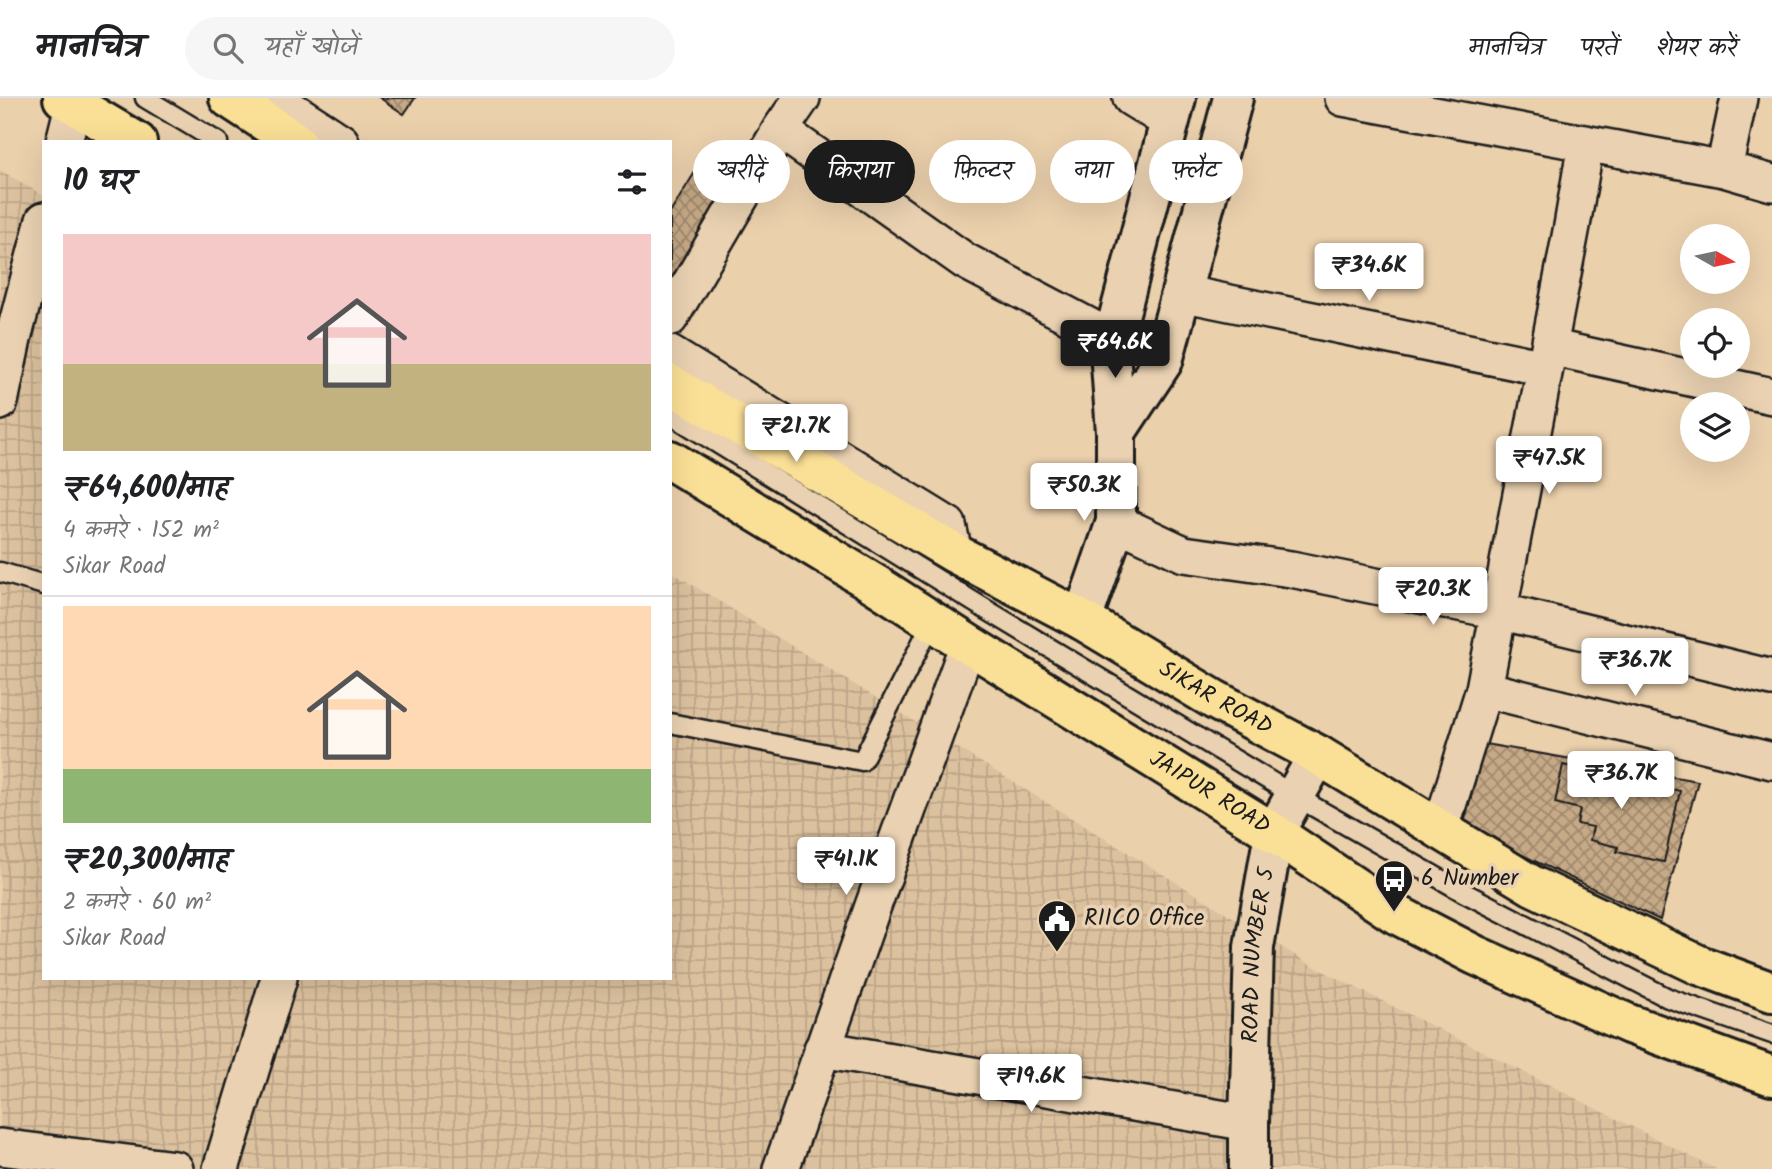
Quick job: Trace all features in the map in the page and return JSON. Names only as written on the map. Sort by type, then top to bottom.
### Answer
[{"type":"main road","points":[[68,101],[134,140]]},
{"type":"main road","points":[[257,102],[294,140]]},
{"type":"main road","name":"SIKAR ROAD","points":[[672,385],[954,553],[1083,620],[1215,699],[1318,755],[1533,886],[1699,965],[1772,992]]},
{"type":"main road","name":"JAIPUR ROAD","points":[[672,461],[1274,833],[1394,913],[1475,955],[1629,1024],[1772,1076]]},
{"type":"street","points":[[672,315],[779,130],[802,98]]},
{"type":"street","points":[[1083,620],[1116,522],[1116,432],[1111,351],[1173,110],[1131,98]]},
{"type":"street","points":[[1116,432],[1163,361],[1233,98]]},
{"type":"street","points":[[1343,98],[1724,169],[1772,183]]},
{"type":"street","points":[[1724,169],[1739,98]]},
{"type":"street","points":[[64,140],[68,101]]},
{"type":"street","points":[[257,102],[337,140]]},
{"type":"street","points":[[779,130],[965,261],[1114,339]]},
{"type":"street","points":[[1440,831],[1484,689],[1586,143]]},
{"type":"street","points":[[0,402],[13,339],[42,228]]},
{"type":"street","points":[[1181,293],[1772,396]]},
{"type":"street","points":[[672,355],[948,525],[954,553]]},
{"type":"street","points":[[1116,522],[1184,554],[1291,569],[1499,611],[1772,678]]},
{"type":"street","points":[[781,1169],[968,645]]},
{"type":"street","points":[[1484,689],[1772,761]]},
{"type":"street","name":"ROAD NUMBER 5","points":[[1249,1169],[1254,947],[1274,833],[1318,755]]},
{"type":"street","points":[[221,1169],[278,980]]},
{"type":"street","points":[[822,1049],[1249,1123]]},
{"type":"street","points":[[0,1147],[174,1169]]},
{"type":"lane","points":[[145,98],[215,140]]},
{"type":"lane","points":[[672,415],[1295,796],[1464,892],[1668,998],[1772,1034]]},
{"type":"lane","points":[[0,572],[42,583]]},
{"type":"lane","points":[[672,723],[862,761],[932,622]]},
{"type":"shaded area","points":[[0,170],[42,195],[42,980],[672,980],[672,572],[1309,964],[1716,1169],[0,1169]]},
{"type":"building","points":[[380,98],[415,98],[404,114]]},
{"type":"building","points":[[693,175],[693,203],[724,203],[672,289],[672,210]]},
{"type":"building","points":[[1485,744],[1698,781],[1660,920],[1463,827]]},
{"type":"building","points":[[1563,765],[1680,791],[1664,862],[1617,852],[1618,847],[1590,840],[1593,827],[1577,824],[1580,809],[1555,803]]},
{"type":"place","name":"6 Number","points":[[1394,913]]},
{"type":"place","name":"RIICO Office","points":[[1057,953]]}]
